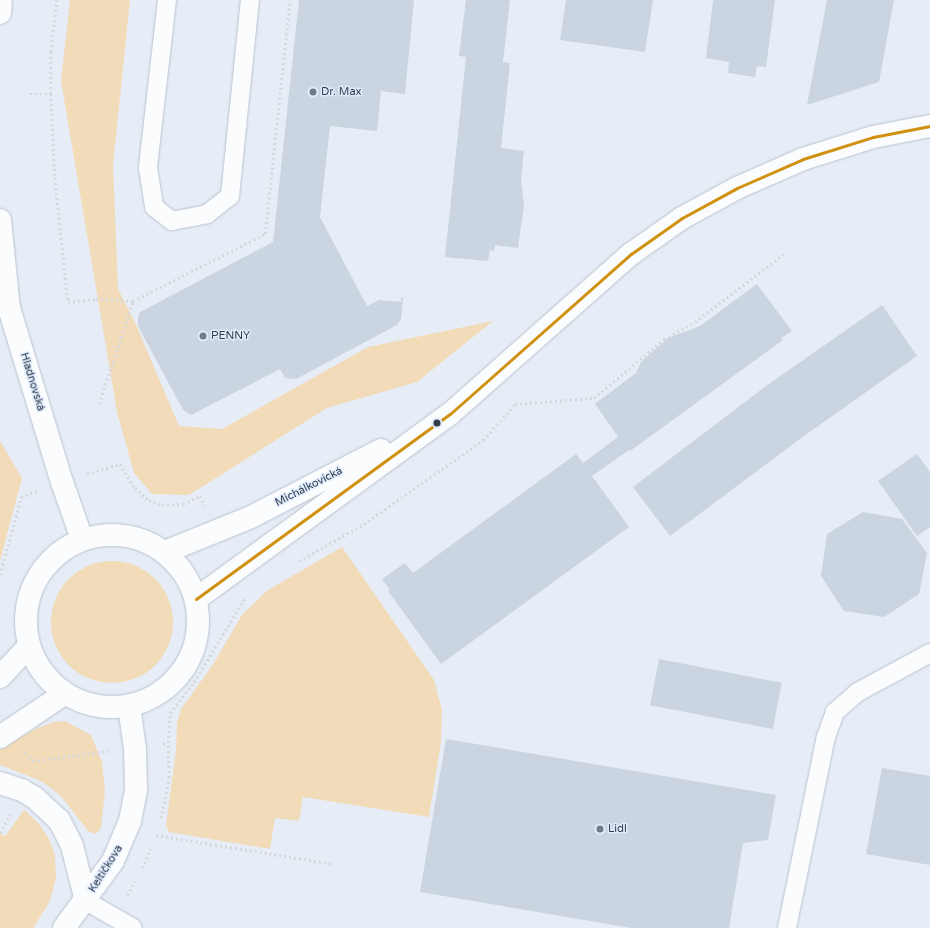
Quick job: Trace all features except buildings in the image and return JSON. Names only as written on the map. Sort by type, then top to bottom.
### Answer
[{"type":"street","points":[[0,13],[2,0]]},
{"type":"street","name":"Michálkovická","points":[[196,599],[450,414],[631,254],[682,218],[737,188],[803,159],[873,137],[930,126]]},
{"type":"street","name":"Hladnovská","points":[[0,220],[1,253],[9,308],[62,482],[82,539]]},
{"type":"street","name":"Michálkovická","points":[[165,552],[217,532],[450,414]]},
{"type":"street","points":[[114,534],[132,536],[165,552],[184,573],[196,599],[198,622],[196,637],[186,666],[171,684],[152,697],[129,706],[96,706],[64,694],[49,681],[37,665],[29,646],[25,618],[26,604],[33,583],[45,566],[60,551],[82,539],[114,534]]},
{"type":"street","points":[[0,677],[29,646]]},
{"type":"street","points":[[0,737],[64,694]]},
{"type":"street","name":"Keltičkova","points":[[64,928],[86,901],[113,861],[130,821],[136,789],[135,749],[129,706]]},
{"type":"street","points":[[0,783],[22,790],[35,798],[59,820],[72,846],[86,901]]},
{"type":"lane","points":[[167,0],[148,168],[154,207],[172,221],[207,214],[230,196],[250,0]]},
{"type":"lane","points":[[787,928],[826,736],[835,712],[858,692],[930,653]]},
{"type":"lane","points":[[86,901],[133,928]]},
{"type":"path","points":[[57,0],[50,52],[51,94],[55,178],[68,302],[96,299],[133,301]]},
{"type":"path","points":[[30,94],[51,94]]},
{"type":"path","points":[[294,563],[364,524],[483,440],[515,404],[594,398],[664,339],[695,322],[785,253]]},
{"type":"path","points":[[0,575],[22,497],[62,482],[120,464],[135,488],[149,500],[162,505],[183,504],[200,496],[217,532]]},
{"type":"path","points":[[33,761],[135,749],[168,743],[170,713],[194,682],[253,587],[239,567]]},
{"type":"path","points":[[156,835],[334,864]]},
{"type":"shaded area","points":[[70,0],[130,0],[113,165],[118,289],[134,320],[179,426],[222,429],[368,347],[493,321],[417,382],[327,408],[189,495],[152,494],[134,473],[117,412],[61,81]]},
{"type":"shaded area","points":[[0,441],[22,478],[0,561]]},
{"type":"shaded area","points":[[342,547],[434,680],[442,710],[441,742],[429,817],[303,797],[299,821],[275,818],[270,849],[169,832],[166,825],[176,750],[177,723],[181,709],[212,666],[242,615],[268,590]]},
{"type":"shaded area","points":[[112,561],[124,562],[135,566],[146,571],[155,579],[163,588],[168,599],[172,610],[172,634],[168,645],[163,656],[155,665],[146,673],[135,678],[124,682],[112,683],[100,682],[89,678],[78,673],[69,665],[61,656],[56,645],[52,634],[51,622],[52,610],[56,599],[61,588],[69,579],[78,571],[89,566],[100,562]]},
{"type":"shaded area","points":[[65,721],[91,735],[102,762],[105,791],[101,828],[96,834],[88,831],[61,796],[41,781],[0,765],[0,750],[31,731],[53,722]]},
{"type":"shaded area","points":[[24,810],[40,825],[49,839],[55,855],[56,878],[50,901],[33,928],[0,928],[0,834],[5,836]]},
{"type":"transit line","points":[[196,599],[450,414],[631,254],[682,218],[737,188],[803,159],[873,137],[930,126]]},
{"type":"place","name":"Dr. Max","points":[[313,92]]},
{"type":"place","name":"PENNY","points":[[203,336]]},
{"type":"place","name":"Lidl","points":[[600,829]]}]
